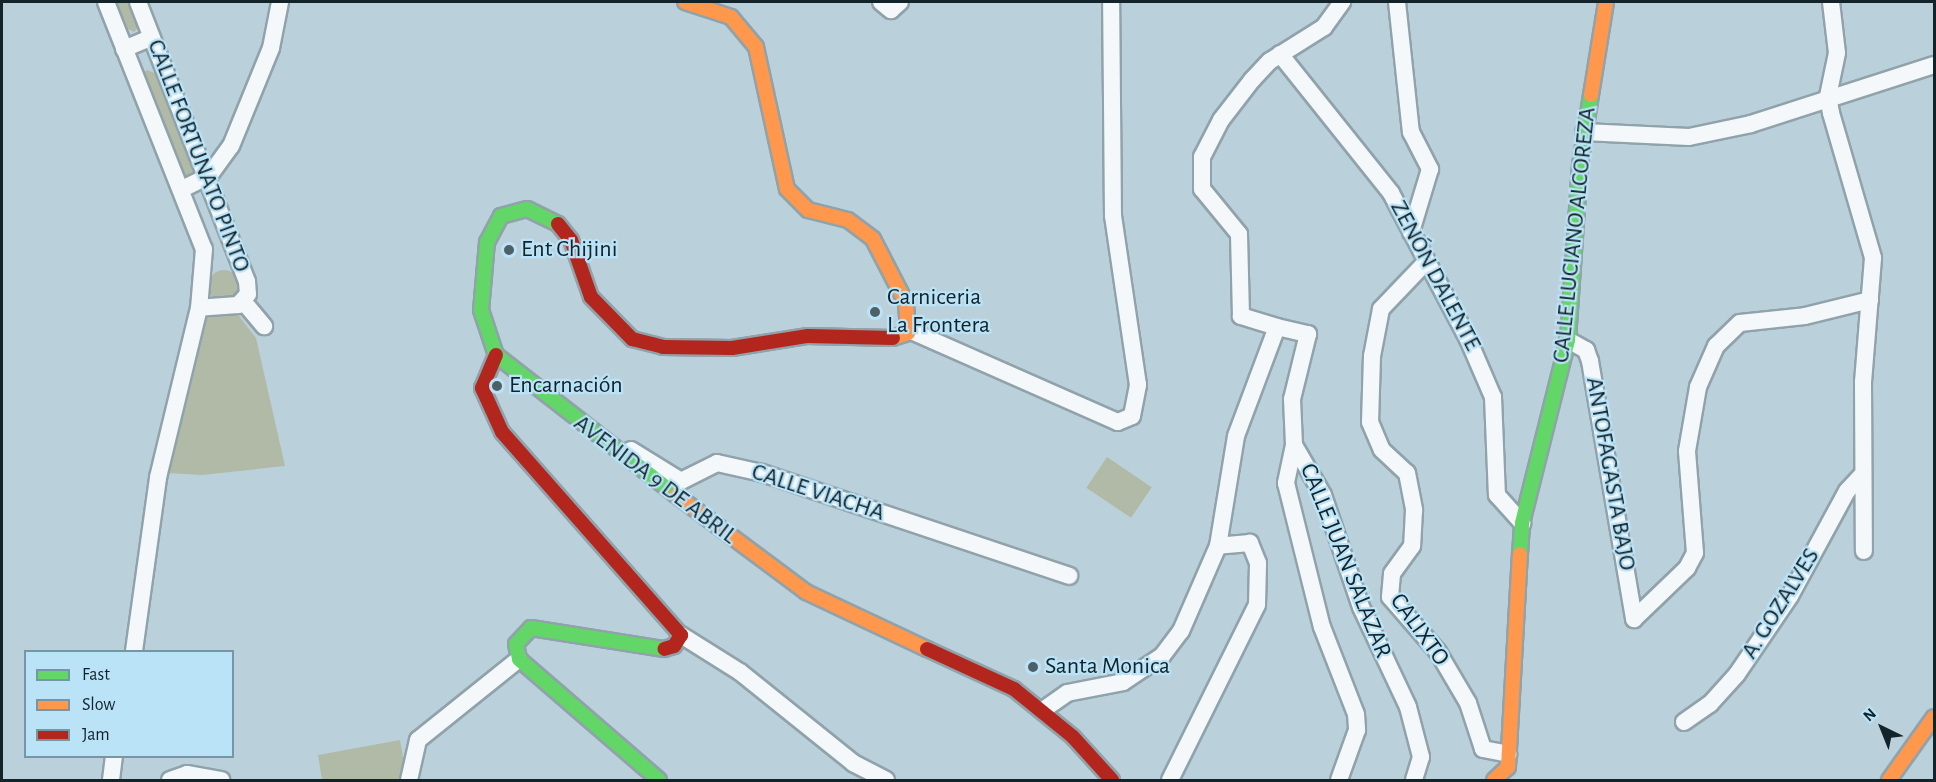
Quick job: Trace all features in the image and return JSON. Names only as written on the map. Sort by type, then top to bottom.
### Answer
[{"type":"main road","points":[[660,780],[519,659],[516,644],[531,628],[658,650],[674,646],[681,635],[490,414],[483,376],[496,355],[481,310],[487,242],[501,216],[527,209],[555,220],[571,240],[591,297],[632,339],[663,347],[732,348],[808,336],[882,342],[909,330],[906,303],[873,239],[848,220],[808,210],[787,189],[756,47],[731,17],[685,2]]},
{"type":"main road","name":"CALLE LUCIANO ALCOREZA","points":[[1494,780],[1506,774],[1509,754],[1522,523],[1568,340],[1584,132],[1606,2]]},
{"type":"main road","name":"AVENIDA 9 DE ABRIL","points":[[496,355],[580,425],[806,592],[981,670],[1043,710],[1112,780]]},
{"type":"main road","points":[[1888,780],[1935,717]]},
{"type":"street","name":"CALLE FORTUNATO PINTO","points":[[106,2],[204,249],[199,308],[158,477],[134,650]]},
{"type":"street","name":"CALLE FORTUNATO PINTO","points":[[138,2],[209,176],[248,281],[243,301],[220,310],[199,308]]},
{"type":"street","points":[[182,189],[209,176],[247,111],[271,48],[280,2]]},
{"type":"street","points":[[909,330],[1118,422],[1132,416],[1138,401],[1113,216],[1111,2]]},
{"type":"street","points":[[1339,780],[1357,730],[1356,714],[1322,627],[1291,512],[1286,483],[1294,445],[1292,399],[1308,334],[1241,316],[1237,306],[1239,234],[1202,189],[1198,174],[1221,120],[1280,54],[1324,27],[1342,2]]},
{"type":"street","points":[[1397,2],[1411,132],[1430,169],[1411,232]]},
{"type":"street","points":[[1831,2],[1837,52],[1828,96],[1872,248],[1863,474],[1864,551]]},
{"type":"street","points":[[124,49],[152,37]]},
{"type":"street","name":"ZENÓN DALENTE","points":[[1280,54],[1390,193],[1425,263],[1486,373],[1497,423],[1497,495],[1522,523]]},
{"type":"street","points":[[1584,132],[1689,137],[1750,124],[1828,96],[1935,65]]},
{"type":"street","name":"CALIXTO","points":[[1425,263],[1381,309],[1372,356],[1370,422],[1382,450],[1407,473],[1414,510],[1412,546],[1392,574],[1390,597],[1438,652],[1468,703],[1483,749],[1509,754]]},
{"type":"street","name":"ANTOFAGASTA BAJO","points":[[1568,340],[1586,350],[1590,361],[1634,619],[1687,568],[1695,553],[1687,451],[1698,387],[1716,346],[1740,323],[1805,316],[1870,300]]},
{"type":"street","points":[[243,301],[264,326]]},
{"type":"street","points":[[1043,710],[1066,693],[1123,682],[1162,656],[1181,631],[1218,546],[1236,436],[1277,327]]},
{"type":"street","name":"CALLE VIACHA","points":[[580,425],[602,430],[681,481],[717,463],[762,473],[1069,576]]},
{"type":"street","name":"CALLE JUAN SALAZAR","points":[[1294,445],[1323,495],[1361,607],[1408,707],[1421,757],[1414,780]]},
{"type":"street","name":"A. GOZALVES","points":[[1684,722],[1710,704],[1737,674],[1790,596],[1847,491],[1863,474]]},
{"type":"street","points":[[1170,780],[1257,605],[1258,563],[1250,543],[1243,539],[1218,546]]},
{"type":"street","points":[[681,635],[740,672],[853,763],[886,780]]},
{"type":"street","points":[[410,780],[418,740],[519,659]]},
{"type":"street","points":[[111,780],[114,758]]},
{"type":"street","points":[[170,780],[187,774],[221,780]]},
{"type":"green space","points":[[115,2],[129,2],[139,27],[134,32],[124,27]]},
{"type":"green space","points":[[147,70],[157,74],[197,172],[190,178],[185,178],[142,74]]},
{"type":"green space","points":[[224,270],[235,275],[240,286],[235,297],[224,302],[213,297],[208,286],[213,275]]},
{"type":"green space","points":[[210,312],[236,312],[256,338],[285,466],[202,475],[167,473],[200,323]]},
{"type":"green space","points":[[1107,457],[1152,487],[1131,518],[1086,488]]},
{"type":"green space","points":[[400,740],[405,769],[398,780],[322,780],[318,755]]},
{"type":"traffic: fast","points":[[1520,554],[1522,523],[1568,340],[1580,165],[1591,95]]},
{"type":"traffic: fast","points":[[558,224],[527,209],[501,216],[487,242],[481,310],[496,355],[676,495]]},
{"type":"traffic: fast","points":[[659,780],[519,659],[516,644],[531,628],[664,649]]},
{"type":"traffic: slow","points":[[685,2],[731,17],[756,47],[787,189],[808,210],[848,220],[873,239],[906,303],[908,333],[893,338]]},
{"type":"traffic: slow","points":[[1591,95],[1606,2]]},
{"type":"traffic: slow","points":[[676,495],[806,592],[927,649]]},
{"type":"traffic: slow","points":[[1494,780],[1508,767],[1520,554]]},
{"type":"traffic: slow","points":[[1889,780],[1934,717]]},
{"type":"traffic: jam","points":[[558,224],[571,240],[591,297],[632,339],[663,347],[732,348],[808,336],[893,338]]},
{"type":"traffic: jam","points":[[496,355],[482,388],[502,432],[681,635],[674,646],[664,649]]},
{"type":"traffic: jam","points":[[927,649],[1014,689],[1073,737],[1112,780]]},
{"type":"place","name":"Ent Chijini","points":[[509,250]]},
{"type":"place","name":"Carniceria La Frontera","points":[[875,312]]},
{"type":"place","name":"Encarnación","points":[[497,386]]},
{"type":"place","name":"Santa Monica","points":[[1033,667]]}]
